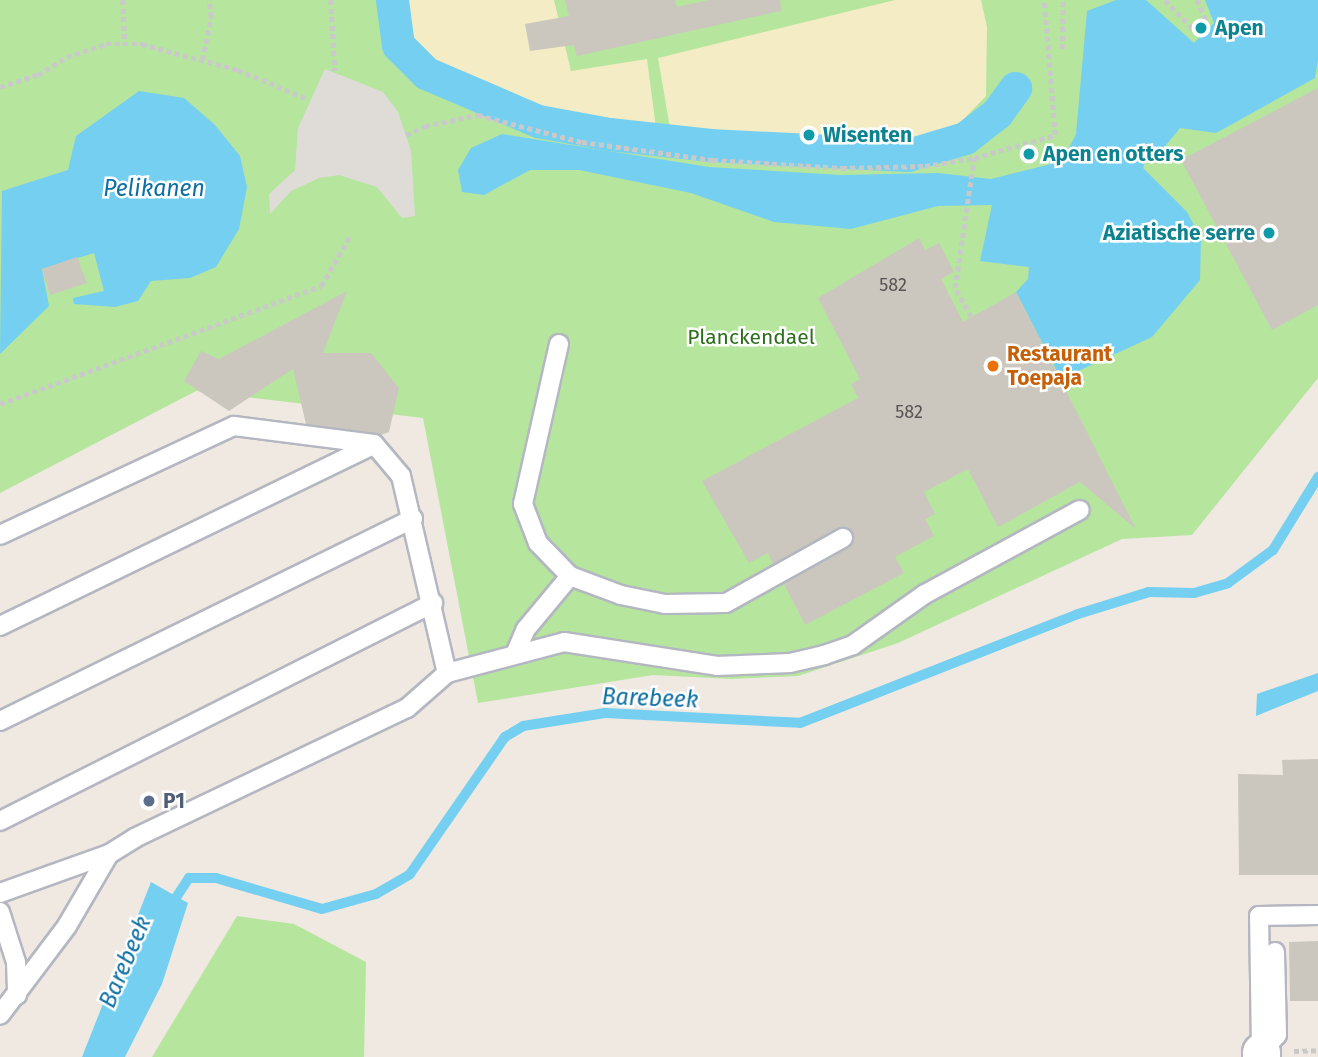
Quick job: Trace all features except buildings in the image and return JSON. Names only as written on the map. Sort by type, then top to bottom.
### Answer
[{"type":"lane","points":[[559,344],[523,504],[538,543],[570,576],[621,595],[665,604],[726,603],[843,538]]},
{"type":"lane","points":[[0,535],[234,426],[374,444],[401,476],[433,603],[447,673]]},
{"type":"lane","points":[[0,626],[374,444]]},
{"type":"lane","points":[[0,893],[109,854],[135,838],[407,708],[447,673],[516,652],[564,642],[718,666],[790,663],[824,655],[853,645],[925,594],[1080,510]]},
{"type":"lane","points":[[0,721],[413,519]]},
{"type":"lane","points":[[516,652],[526,629],[570,576]]},
{"type":"lane","points":[[0,821],[433,603]]},
{"type":"lane","points":[[0,1015],[18,995],[66,926],[109,854]]},
{"type":"lane","points":[[0,912],[16,962],[18,995]]},
{"type":"lane","points":[[1261,1055],[1259,916],[1318,915]]},
{"type":"lane","points":[[1261,1055],[1277,1035],[1275,952]]},
{"type":"lane","points":[[0,1009],[18,995]]},
{"type":"path","points":[[123,0],[125,44]]},
{"type":"path","points":[[202,60],[211,17],[209,0]]},
{"type":"path","points":[[331,0],[335,71]]},
{"type":"path","points":[[406,135],[425,126],[478,115],[582,142],[713,160],[842,168],[925,166],[974,158],[1055,135],[1044,0]]},
{"type":"path","points":[[1062,0],[1062,49]]},
{"type":"path","points":[[1165,0],[1194,30],[1205,20],[1197,0]]},
{"type":"path","points":[[0,87],[37,75],[67,57],[106,44],[125,44],[202,60],[264,78],[308,99]]},
{"type":"path","points":[[971,317],[955,288],[974,158]]},
{"type":"path","points":[[0,404],[321,286],[350,236]]},
{"type":"green space","name":"Planckendael","points":[[0,0],[1318,0],[1318,378],[1192,535],[1122,539],[898,643],[798,676],[731,679],[653,675],[478,703],[423,418],[196,391],[0,493]]},
{"type":"green space","points":[[237,916],[294,924],[366,962],[364,1057],[152,1057]]},
{"type":"sand","points":[[405,0],[554,0],[571,71],[647,59],[656,128],[548,111],[431,64],[409,41]]},
{"type":"sand","points":[[895,0],[981,0],[987,27],[986,96],[958,125],[904,141],[670,128],[658,58]]},
{"type":"shaded area","points":[[325,69],[383,92],[398,112],[411,151],[415,216],[402,218],[377,187],[339,175],[319,178],[291,191],[270,214],[269,194],[295,170],[298,128]]},
{"type":"water","points":[[1116,0],[1146,0],[1194,43],[1214,23],[1205,0],[1318,0],[1318,60],[1315,78],[1216,133],[1180,128],[1158,155],[1148,155],[1143,168],[1187,212],[1201,238],[1200,280],[1152,337],[1061,379],[1016,292],[1028,279],[1029,267],[980,261],[992,205],[938,206],[851,229],[774,222],[691,193],[579,170],[530,170],[484,195],[462,192],[458,170],[471,148],[502,134],[709,167],[840,175],[938,173],[991,179],[1051,164],[1068,150],[1076,134],[1087,11]]},
{"type":"water","name":"Pelikanen","points":[[139,91],[184,98],[215,125],[240,156],[247,187],[239,229],[216,267],[190,278],[151,281],[138,301],[115,307],[74,304],[73,298],[104,291],[94,253],[42,269],[49,306],[0,354],[2,191],[68,170],[76,136]]},
{"type":"water","points":[[1318,673],[1318,691],[1256,716],[1257,694]]},
{"type":"water","points":[[151,882],[188,903],[162,984],[125,1057],[82,1057]]},
{"type":"waterway","points":[[392,0],[398,45],[426,73],[538,121],[609,134],[710,145],[908,155],[965,138],[997,113],[1015,88]]},
{"type":"waterway","name":"Barebeek","points":[[170,907],[189,878],[216,878],[322,909],[376,894],[410,874],[505,737],[523,726],[605,713],[800,723],[1078,614],[1149,592],[1194,593],[1228,583],[1273,550],[1318,477]]},
{"type":"place","name":"Apen","points":[[1201,28]]},
{"type":"place","name":"Wisenten","points":[[809,135]]},
{"type":"place","name":"Apen en otters","points":[[1029,154]]},
{"type":"place","name":"Aziatische serre","points":[[1269,233]]},
{"type":"place","name":"Restaurant Toepaja","points":[[993,366]]},
{"type":"place","name":"P1","points":[[149,801]]}]
